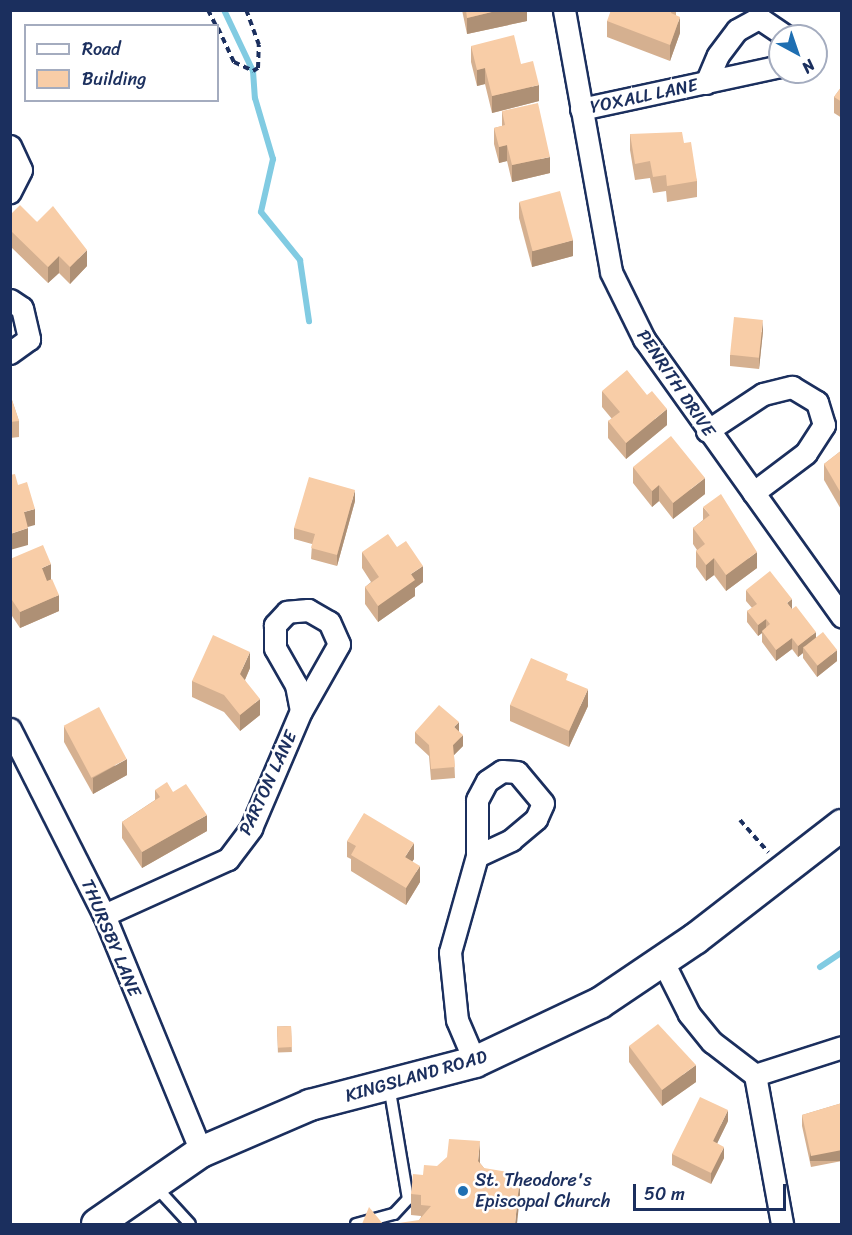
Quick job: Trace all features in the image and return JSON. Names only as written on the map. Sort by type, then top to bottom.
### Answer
[{"type":"street","name":"PENRITH DRIVE","points":[[564,10],[611,272],[644,339],[707,431],[842,616]]},
{"type":"street","name":"YOXALL LANE","points":[[706,83],[737,30],[759,18],[768,24]]},
{"type":"street","name":"YOXALL LANE","points":[[581,109],[768,69]]},
{"type":"street","points":[[10,146],[21,170],[10,192]]},
{"type":"street","points":[[10,300],[22,308],[29,339],[10,353]]},
{"type":"street","points":[[707,431],[763,394],[792,387],[817,402],[824,425],[806,453],[753,493]]},
{"type":"street","name":"PARTON LANE","points":[[104,915],[228,859],[251,828],[302,711]]},
{"type":"street","name":"THURSBY LANE","points":[[10,729],[104,915],[201,1152]]},
{"type":"street","name":"KINGSLAND ROAD","points":[[97,1224],[152,1182],[201,1152],[310,1105],[475,1062],[600,1003],[663,962],[842,825]]},
{"type":"street","points":[[475,1062],[457,1020],[450,952],[477,856]]},
{"type":"street","points":[[663,962],[689,1014],[712,1042],[754,1075],[782,1224]]},
{"type":"street","points":[[754,1075],[842,1047]]},
{"type":"lane","points":[[356,1224],[394,1214],[408,1199],[388,1085]]},
{"type":"lane","points":[[152,1182],[190,1224]]},
{"type":"path","points":[[208,10],[215,24]]},
{"type":"path","points":[[219,31],[234,62],[253,71],[258,68],[259,45],[246,10]]},
{"type":"path","points":[[740,820],[784,870]]},
{"type":"building","points":[[466,10],[500,10],[467,18]]},
{"type":"building","points":[[611,10],[672,10],[671,13],[680,17],[670,45],[607,21]]},
{"type":"building","points":[[514,35],[521,64],[533,61],[539,85],[492,96],[485,68],[477,70],[471,46]]},
{"type":"building","points":[[842,86],[842,102],[834,97]]},
{"type":"building","points":[[538,103],[550,157],[512,165],[507,145],[499,147],[494,128],[505,125],[502,111]]},
{"type":"building","points":[[682,132],[684,143],[691,142],[697,181],[667,186],[666,175],[653,177],[650,161],[635,164],[630,134]]},
{"type":"building","points":[[560,191],[573,240],[533,251],[519,202]]},
{"type":"building","points":[[20,205],[37,222],[53,206],[87,250],[70,267],[59,256],[48,267],[10,230],[10,215]]},
{"type":"building","points":[[734,317],[763,320],[759,358],[730,355]]},
{"type":"building","points":[[627,370],[647,395],[652,391],[667,409],[626,443],[608,421],[620,412],[602,391]]},
{"type":"building","points":[[10,394],[19,421],[10,422]]},
{"type":"building","points":[[671,436],[705,478],[673,503],[659,485],[652,491],[633,467]]},
{"type":"building","points":[[842,450],[842,495],[824,464]]},
{"type":"building","points":[[15,474],[18,485],[27,482],[35,509],[24,512],[28,528],[10,534],[10,475]]},
{"type":"building","points":[[309,477],[355,490],[337,555],[311,548],[315,534],[294,528]]},
{"type":"building","points":[[721,494],[757,552],[726,575],[714,558],[706,565],[696,551],[705,544],[693,528],[710,515],[703,507]]},
{"type":"building","points":[[388,534],[397,547],[406,541],[423,566],[411,574],[415,580],[378,606],[365,587],[379,577],[362,552]]},
{"type":"building","points":[[43,545],[51,564],[42,568],[47,581],[52,579],[59,595],[20,612],[10,597],[10,559]]},
{"type":"building","points":[[770,571],[792,599],[787,603],[792,609],[796,606],[816,632],[798,646],[792,638],[776,650],[762,631],[770,624],[766,619],[758,625],[747,611],[757,604],[746,590]]},
{"type":"building","points":[[823,632],[837,650],[817,666],[803,647]]},
{"type":"building","points":[[213,635],[250,652],[240,674],[260,699],[240,715],[224,695],[192,681]]},
{"type":"building","points":[[531,658],[568,674],[566,680],[588,689],[569,731],[510,705]]},
{"type":"building","points":[[439,705],[459,722],[454,727],[463,735],[453,745],[455,767],[431,769],[429,745],[415,732]]},
{"type":"building","points":[[99,707],[127,759],[91,778],[64,726]]},
{"type":"building","points":[[167,782],[173,792],[186,784],[207,815],[142,852],[122,822],[160,797],[155,790]]},
{"type":"building","points":[[364,813],[414,843],[405,857],[420,866],[406,888],[351,855],[356,846],[347,841]]},
{"type":"building","points":[[658,1024],[696,1065],[662,1090],[629,1046]]},
{"type":"building","points":[[291,1026],[292,1047],[278,1048],[277,1027]]},
{"type":"building","points":[[700,1097],[728,1110],[713,1141],[724,1147],[711,1173],[672,1154]]},
{"type":"building","points":[[842,1103],[842,1150],[811,1156],[802,1115]]},
{"type":"building","name":"St. Theodore's Episcopal Church","points":[[449,1139],[480,1141],[478,1161],[484,1168],[520,1174],[515,1224],[392,1224],[419,1220],[431,1206],[421,1205],[421,1195],[411,1194],[413,1174],[423,1175],[424,1165],[437,1166],[447,1157]]},
{"type":"building","points":[[369,1207],[383,1224],[362,1224]]},
{"type":"waterway","points":[[224,10],[253,71],[255,98],[273,159],[261,212],[300,260],[309,321]]},
{"type":"waterway","points":[[820,967],[842,952]]},
{"type":"place","name":"St. Theodore's Episcopal Church","points":[[463,1191]]}]
